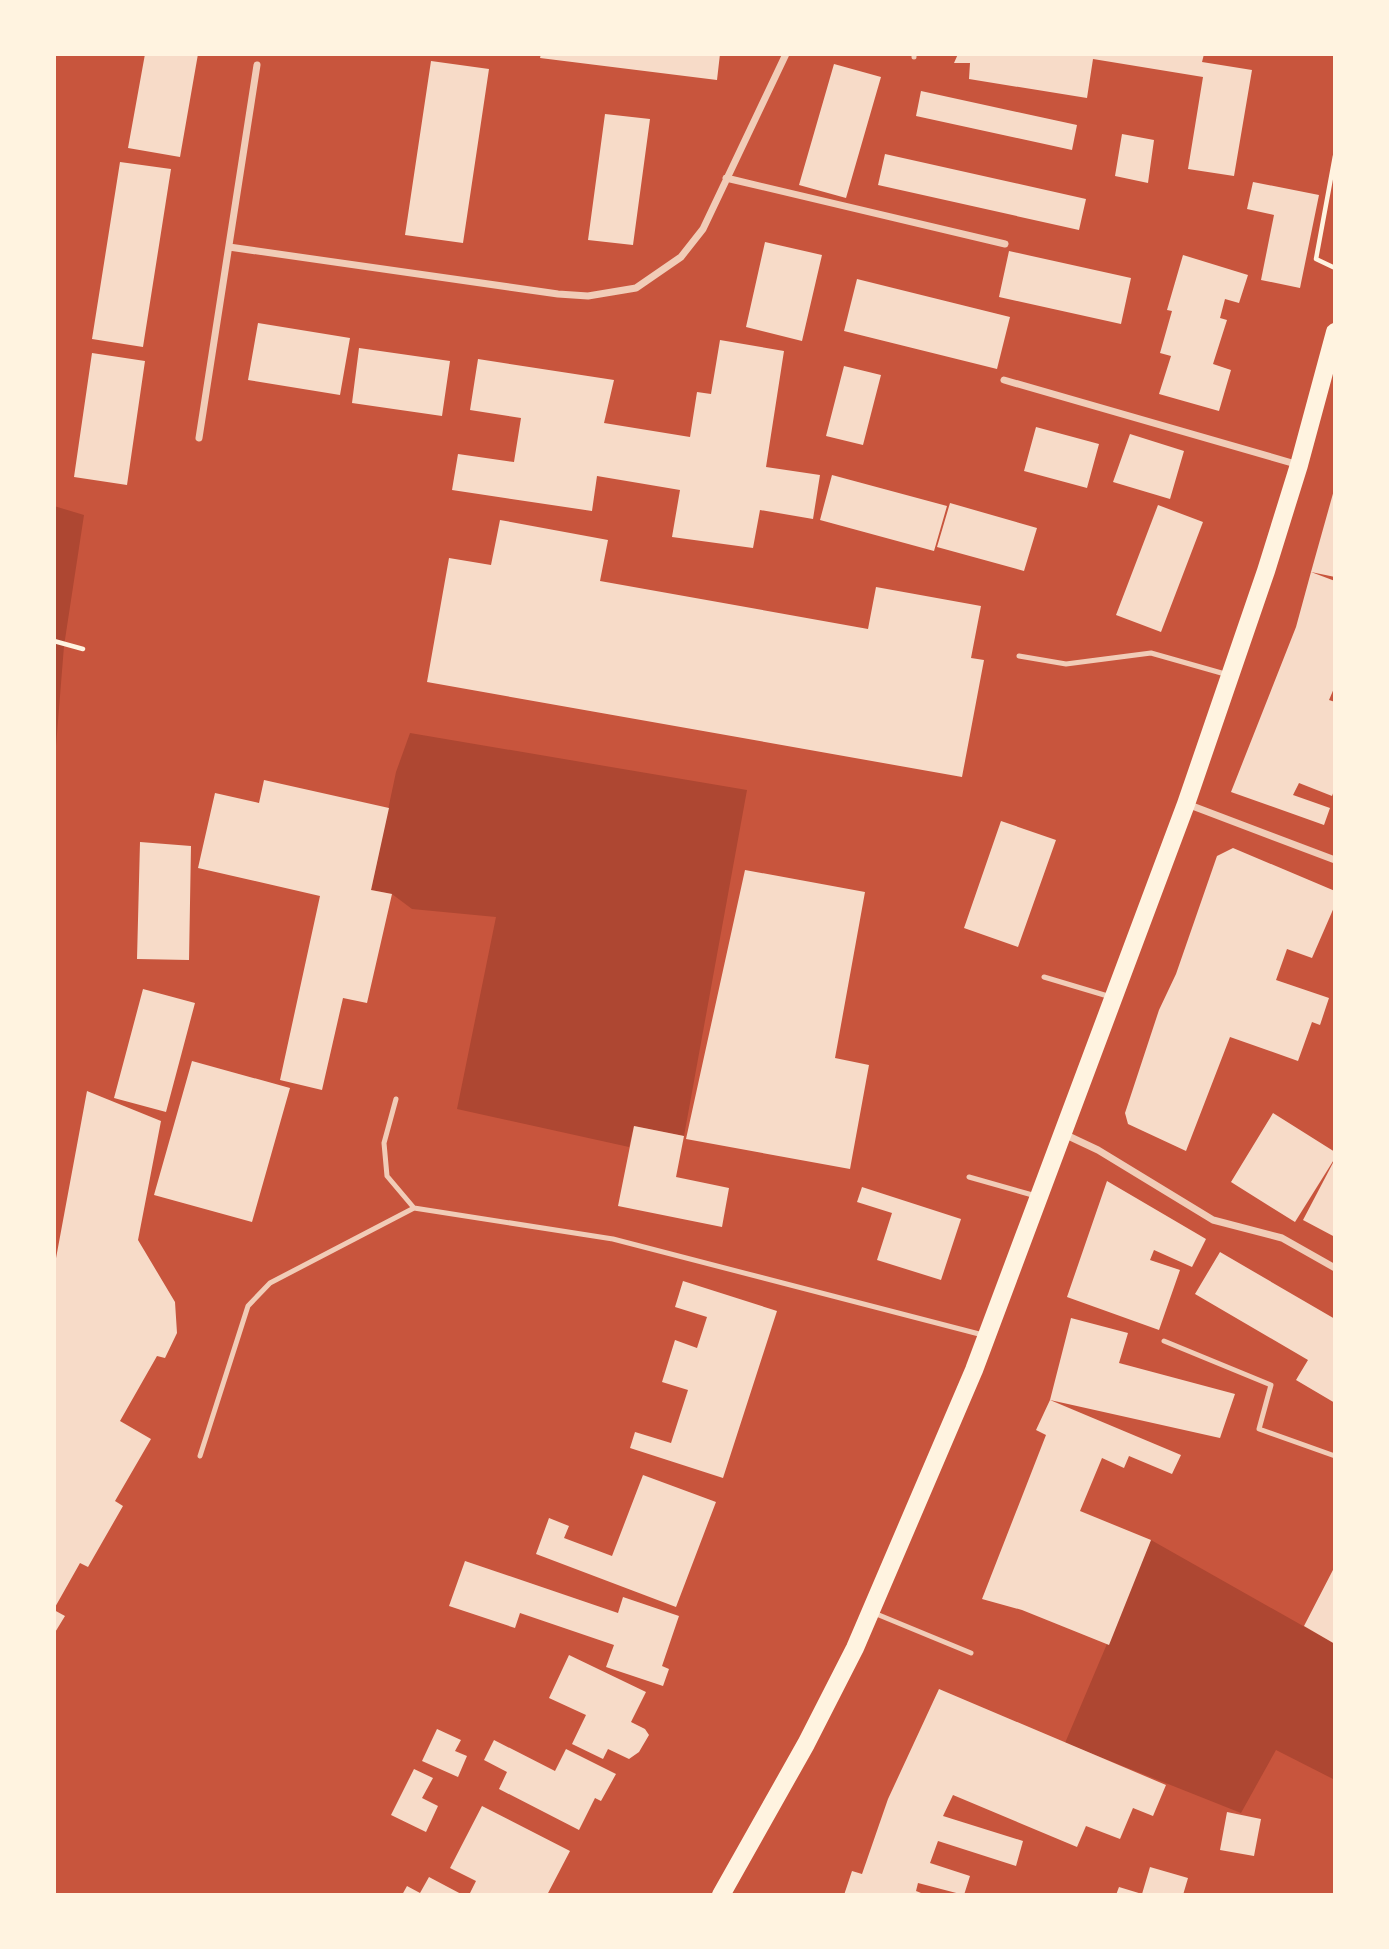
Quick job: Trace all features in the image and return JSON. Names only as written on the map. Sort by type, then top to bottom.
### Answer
[{"type":"main road","points":[[721,1895],[806,1744],[872,1612],[986,1336],[1186,804],[1299,465],[1335,332]]},
{"type":"street","points":[[229,247],[558,294],[588,296],[636,288],[681,257],[704,229],[786,54]]},
{"type":"street","points":[[199,438],[257,65]]},
{"type":"street","points":[[726,178],[1004,244]]},
{"type":"street","points":[[1004,380],[1299,465]]},
{"type":"street","points":[[1186,804],[1335,860]]},
{"type":"street","points":[[1064,1134],[1098,1150],[1213,1220],[1282,1238],[1335,1268]]},
{"type":"lane","points":[[1019,656],[1066,664],[1151,653],[1229,676]]},
{"type":"lane","points":[[1044,977],[1114,998]]},
{"type":"lane","points":[[396,1099],[384,1143],[387,1176],[414,1208]]},
{"type":"lane","points":[[969,1177],[1039,1197]]},
{"type":"lane","points":[[200,1456],[248,1306],[270,1283],[414,1208],[613,1240],[986,1336]]},
{"type":"lane","points":[[1164,1341],[1271,1385],[1259,1429],[1335,1456]]},
{"type":"lane","points":[[872,1612],[971,1653]]},
{"type":"path","points":[[1335,156],[1316,259],[1335,268]]},
{"type":"path","points":[[54,641],[83,649]]},
{"type":"shaded area","points":[[54,506],[84,515],[64,646],[54,771]]},
{"type":"shaded area","points":[[410,733],[747,790],[684,1136],[634,1126],[629,1147],[457,1109],[496,917],[412,909],[392,894],[371,890],[396,772]]},
{"type":"shaded area","points":[[1151,1540],[1335,1644],[1335,1780],[1276,1750],[1241,1813],[1065,1743]]},
{"type":"building","points":[[145,54],[198,54],[180,157],[128,148]]},
{"type":"building","points":[[541,54],[720,54],[717,80],[540,58]]},
{"type":"building","points":[[958,54],[1204,54],[1202,62],[1252,70],[1234,176],[1188,169],[1203,77],[1093,59],[1087,98],[969,79],[970,63],[954,63]]},
{"type":"building","points":[[431,61],[489,69],[463,243],[405,235]]},
{"type":"building","points":[[834,64],[881,77],[846,198],[799,185]]},
{"type":"building","points":[[921,91],[1077,125],[1072,150],[916,116]]},
{"type":"building","points":[[605,114],[650,119],[633,245],[588,240]]},
{"type":"building","points":[[1122,134],[1154,140],[1148,183],[1115,176]]},
{"type":"building","points":[[885,154],[1086,199],[1079,230],[878,185]]},
{"type":"building","points":[[120,162],[171,169],[143,347],[92,339]]},
{"type":"building","points":[[1253,182],[1319,195],[1300,288],[1261,280],[1274,215],[1247,209]]},
{"type":"building","points":[[765,242],[822,255],[802,341],[746,327]]},
{"type":"building","points":[[1009,251],[1131,278],[1121,324],[999,297]]},
{"type":"building","points":[[1183,255],[1248,275],[1239,303],[1225,299],[1220,318],[1227,320],[1213,364],[1231,370],[1219,411],[1159,394],[1171,356],[1160,353],[1172,311],[1167,310]]},
{"type":"building","points":[[857,279],[1010,317],[997,369],[844,331]]},
{"type":"building","points":[[258,323],[350,338],[340,395],[248,380]]},
{"type":"building","points":[[720,340],[784,351],[766,467],[820,475],[813,519],[760,510],[753,548],[672,537],[680,490],[597,476],[592,511],[452,490],[458,454],[514,462],[521,418],[470,410],[478,359],[614,380],[604,423],[690,437],[697,392],[711,394]]},
{"type":"building","points":[[359,348],[450,361],[442,416],[352,403]]},
{"type":"building","points":[[92,353],[145,361],[127,485],[74,477]]},
{"type":"building","points":[[844,366],[881,375],[863,445],[826,436]]},
{"type":"building","points":[[1036,427],[1099,444],[1087,488],[1024,471]]},
{"type":"building","points":[[1130,434],[1184,451],[1170,499],[1113,482]]},
{"type":"building","points":[[832,475],[947,506],[934,551],[820,520]]},
{"type":"building","points":[[1335,490],[1335,577],[1311,572]]},
{"type":"building","points":[[950,503],[1037,528],[1024,571],[937,547]]},
{"type":"building","points":[[1158,505],[1203,522],[1161,632],[1116,615]]},
{"type":"building","points":[[500,520],[608,540],[600,581],[868,629],[876,587],[981,606],[971,658],[984,660],[962,777],[427,682],[449,558],[491,565]]},
{"type":"building","points":[[1311,572],[1335,581],[1335,686],[1329,700],[1335,702],[1335,788],[1332,796],[1299,783],[1293,795],[1330,808],[1324,825],[1231,792],[1296,627]]},
{"type":"building","points":[[264,780],[389,808],[371,890],[392,894],[367,1003],[343,998],[322,1090],[280,1080],[320,896],[198,868],[215,793],[259,803]]},
{"type":"building","points":[[1001,821],[1056,840],[1018,947],[964,928]]},
{"type":"building","points":[[140,842],[191,846],[189,960],[137,959]]},
{"type":"building","points":[[1233,848],[1335,891],[1335,905],[1312,958],[1287,949],[1276,980],[1329,998],[1320,1025],[1312,1022],[1298,1061],[1230,1037],[1186,1151],[1128,1124],[1125,1113],[1159,1010],[1176,974],[1217,856]]},
{"type":"building","points":[[745,870],[865,892],[835,1058],[869,1065],[850,1169],[686,1139]]},
{"type":"building","points":[[143,989],[195,1003],[166,1112],[114,1098]]},
{"type":"building","points":[[192,1061],[290,1088],[252,1222],[154,1195]]},
{"type":"building","points":[[87,1091],[161,1121],[138,1240],[175,1302],[177,1333],[165,1358],[157,1356],[120,1421],[151,1439],[115,1501],[123,1506],[88,1567],[80,1563],[54,1609],[54,1269]]},
{"type":"building","points":[[1273,1113],[1335,1152],[1335,1158],[1295,1222],[1231,1182]]},
{"type":"building","points":[[634,1126],[684,1136],[676,1177],[729,1188],[722,1227],[618,1206]]},
{"type":"building","points":[[1335,1159],[1335,1237],[1303,1220]]},
{"type":"building","points":[[1107,1181],[1206,1239],[1192,1267],[1154,1250],[1150,1260],[1180,1270],[1159,1330],[1067,1297]]},
{"type":"building","points":[[862,1187],[961,1219],[941,1280],[877,1260],[892,1213],[857,1202]]},
{"type":"building","points":[[1220,1252],[1335,1319],[1335,1403],[1296,1380],[1308,1360],[1195,1294]]},
{"type":"building","points":[[683,1281],[777,1311],[723,1478],[630,1448],[635,1432],[671,1443],[688,1390],[662,1382],[675,1340],[697,1348],[707,1317],[675,1307]]},
{"type":"building","points":[[1071,1318],[1128,1333],[1119,1363],[1235,1394],[1220,1438],[1050,1400]]},
{"type":"building","points":[[1050,1400],[1181,1455],[1172,1474],[1129,1456],[1124,1468],[1102,1458],[1080,1511],[1151,1540],[1109,1645],[1022,1610],[982,1599],[1046,1435],[1036,1430]]},
{"type":"building","points":[[643,1475],[716,1502],[676,1607],[536,1554],[549,1518],[569,1526],[564,1538],[612,1556]]},
{"type":"building","points":[[465,1561],[618,1613],[623,1597],[679,1616],[662,1666],[669,1669],[663,1686],[606,1667],[614,1645],[520,1613],[515,1628],[449,1606]]},
{"type":"building","points":[[1335,1566],[1335,1644],[1304,1626]]},
{"type":"building","points":[[54,1610],[65,1616],[54,1634]]},
{"type":"building","points":[[569,1655],[646,1692],[631,1722],[645,1729],[649,1735],[639,1752],[629,1759],[608,1749],[603,1759],[572,1744],[586,1715],[549,1698]]},
{"type":"building","points":[[939,1689],[1166,1785],[1153,1816],[1133,1808],[1120,1839],[1086,1826],[1077,1847],[953,1795],[943,1816],[1023,1841],[1016,1866],[938,1841],[930,1863],[970,1876],[964,1895],[918,1883],[916,1891],[926,1895],[844,1895],[852,1871],[862,1874],[888,1799]]},
{"type":"building","points":[[437,1729],[461,1740],[455,1751],[467,1756],[458,1777],[422,1761]]},
{"type":"building","points":[[494,1740],[555,1771],[566,1749],[616,1774],[601,1801],[595,1798],[579,1830],[499,1789],[507,1772],[484,1760]]},
{"type":"building","points":[[414,1769],[433,1778],[422,1798],[438,1806],[426,1832],[391,1815]]},
{"type":"building","points":[[482,1806],[570,1851],[547,1895],[469,1895],[476,1881],[450,1868]]},
{"type":"building","points":[[1227,1812],[1261,1819],[1254,1856],[1220,1850]]},
{"type":"building","points":[[1150,1867],[1188,1878],[1183,1895],[1116,1895],[1119,1887],[1142,1894]]},
{"type":"building","points":[[429,1877],[463,1895],[402,1895],[407,1886],[420,1893]]}]
